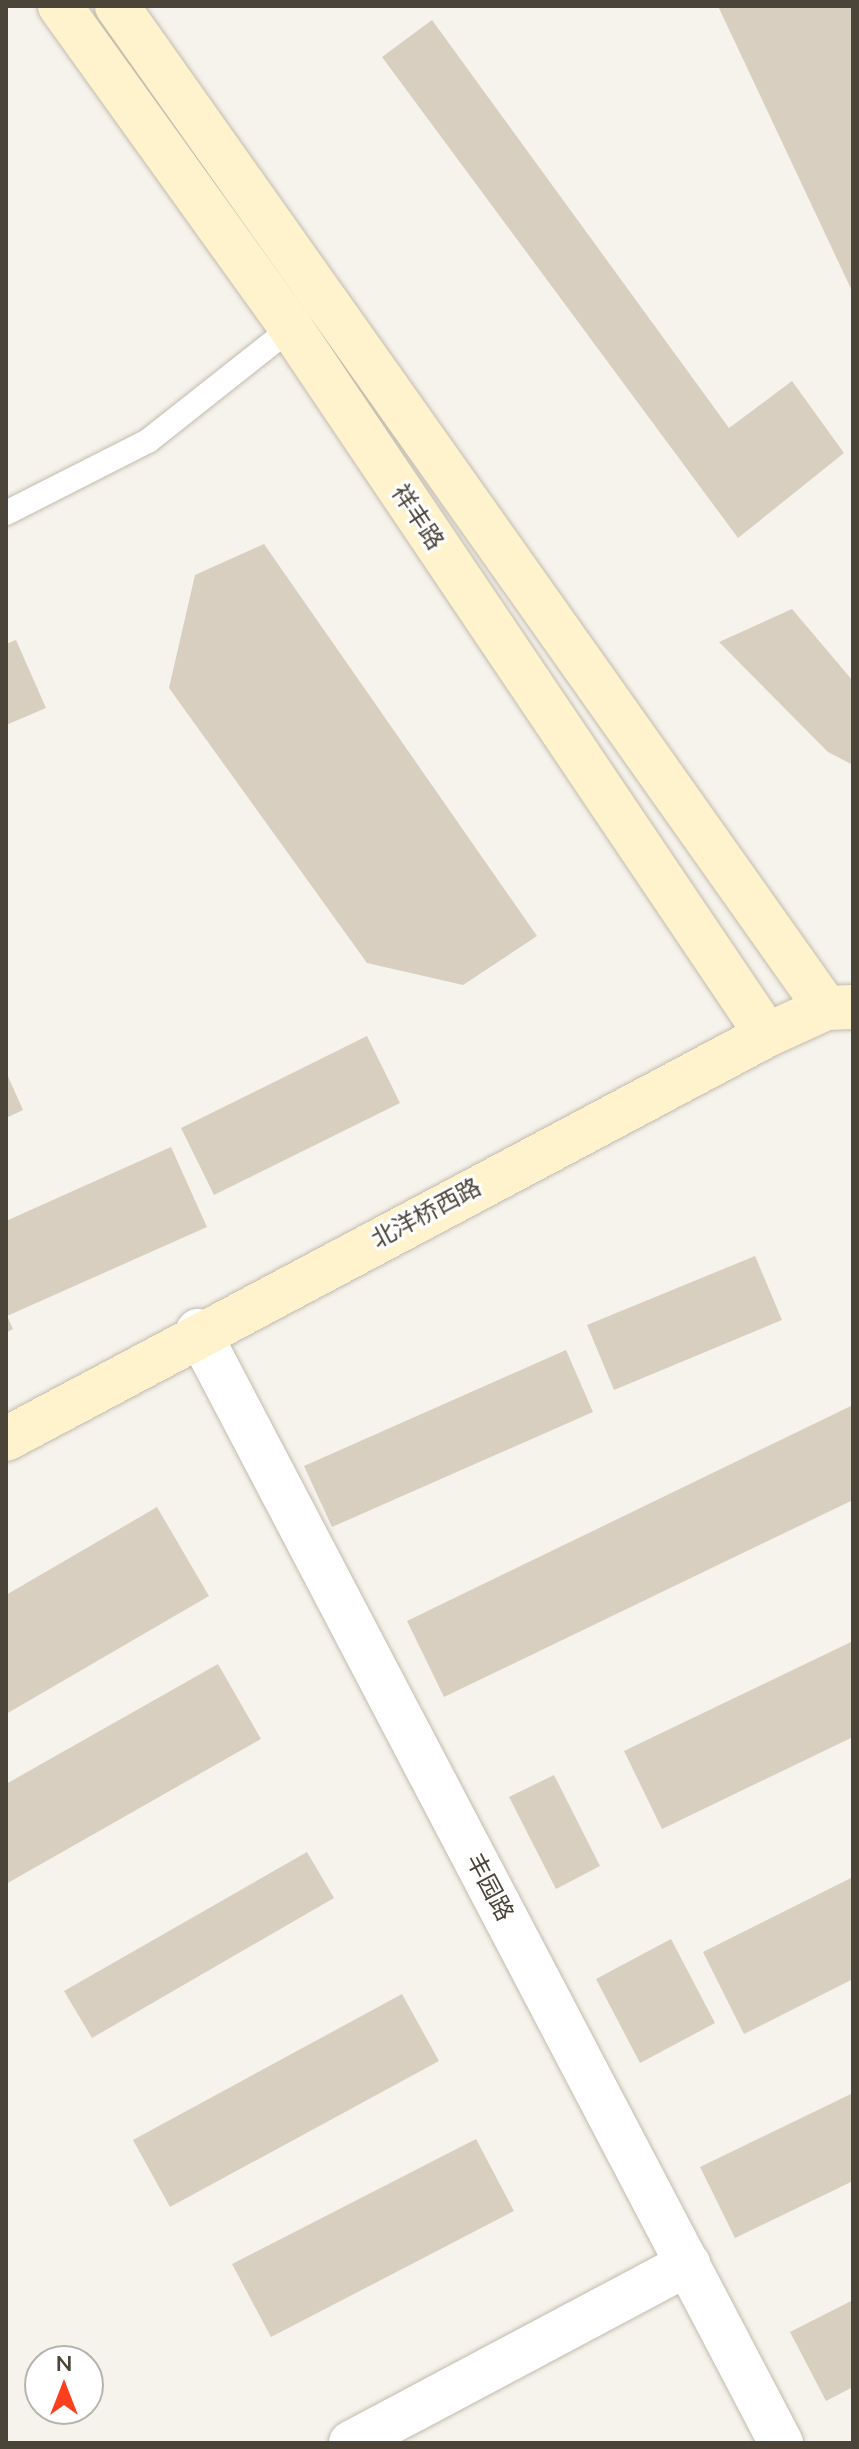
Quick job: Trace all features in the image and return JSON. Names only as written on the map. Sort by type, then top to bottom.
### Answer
[{"type":"main road","name":"祥丰路","points":[[60,6],[291,328],[767,1035]]},
{"type":"main road","name":"祥丰路","points":[[117,6],[839,1007]]},
{"type":"main road","name":"北洋桥西路","points":[[6,1439],[198,1331],[767,1035],[839,1007]]},
{"type":"street","name":"丰园路","points":[[198,1331],[781,2443]]},
{"type":"street","points":[[351,2443],[688,2264]]},
{"type":"lane","points":[[6,513],[148,441],[291,328]]},
{"type":"building","points":[[718,6],[853,6],[853,293]]},
{"type":"building","points":[[432,20],[729,428],[792,381],[844,453],[738,538],[382,57]]},
{"type":"building","points":[[264,544],[537,936],[463,985],[367,963],[169,688],[195,575]]},
{"type":"building","points":[[792,609],[853,681],[853,765],[828,752],[719,642]]},
{"type":"building","points":[[16,640],[46,708],[6,725],[6,644]]},
{"type":"building","points":[[367,1036],[400,1103],[214,1195],[181,1128]]},
{"type":"building","points":[[6,1072],[23,1110],[6,1118]]},
{"type":"building","points":[[171,1147],[207,1227],[7,1316],[13,1329],[6,1333],[6,1221]]},
{"type":"building","points":[[755,1256],[782,1320],[614,1390],[587,1325]]},
{"type":"building","points":[[566,1350],[593,1412],[332,1527],[304,1466]]},
{"type":"building","points":[[853,1405],[853,1500],[444,1697],[407,1621]]},
{"type":"building","points":[[157,1507],[209,1596],[6,1714],[6,1595]]},
{"type":"building","points":[[853,1641],[853,1737],[662,1829],[624,1751]]},
{"type":"building","points":[[218,1664],[261,1739],[6,1884],[6,1784]]},
{"type":"building","points":[[554,1775],[600,1866],[556,1889],[509,1797]]},
{"type":"building","points":[[307,1852],[334,1898],[92,2038],[64,1991]]},
{"type":"building","points":[[853,1877],[853,1979],[744,2034],[703,1952]]},
{"type":"building","points":[[671,1939],[715,2023],[640,2063],[596,1979]]},
{"type":"building","points":[[402,1994],[439,2061],[170,2207],[133,2140]]},
{"type":"building","points":[[853,2093],[853,2181],[735,2238],[700,2167]]},
{"type":"building","points":[[476,2139],[514,2211],[271,2337],[232,2264]]},
{"type":"building","points":[[853,2300],[853,2387],[826,2401],[790,2332]]}]
